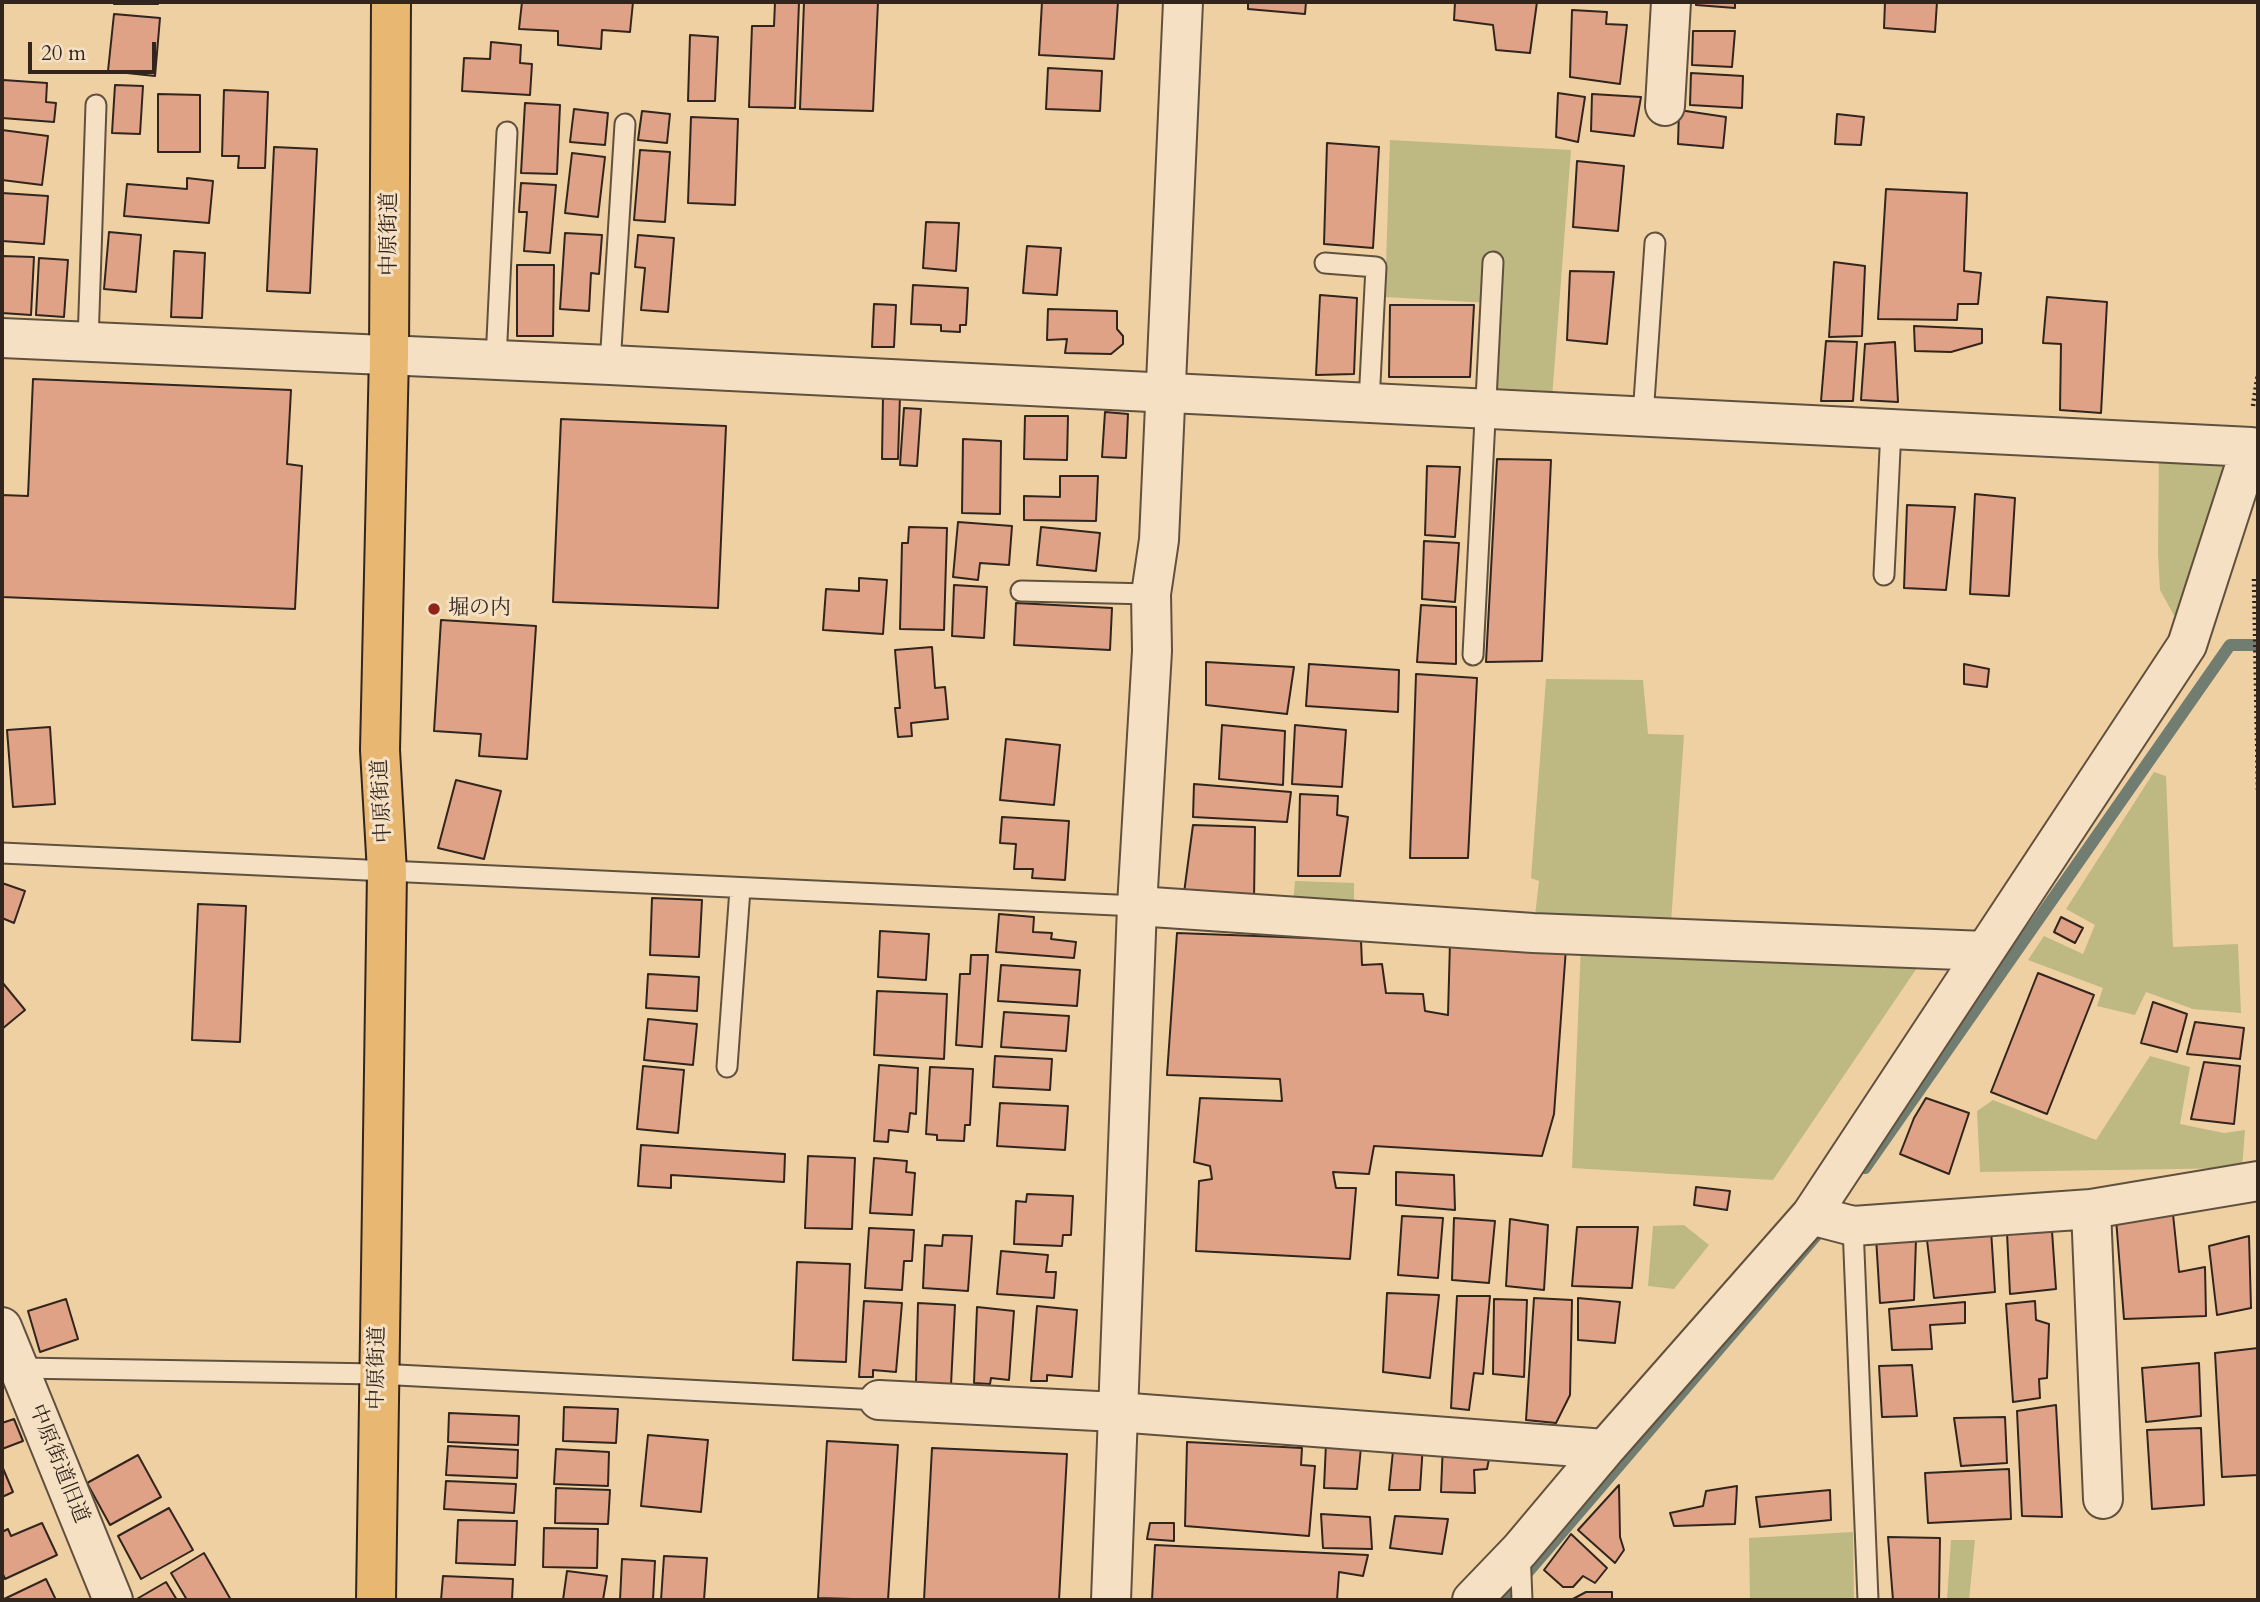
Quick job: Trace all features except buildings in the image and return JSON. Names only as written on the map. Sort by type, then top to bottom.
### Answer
[{"type":"main road","name":"中原街道","points":[[376,1600],[387,872],[380,750],[389,355],[391,2]]},
{"type":"street","points":[[1111,1600],[1137,906],[1152,651],[1151,594],[1159,540],[1183,2]]},
{"type":"street","points":[[1665,106],[1671,2]]},
{"type":"street","points":[[2,338],[610,365],[2251,447],[2187,645],[1985,951],[1831,1220],[1605,1448],[1520,1552],[1472,1600]]},
{"type":"street","points":[[1137,906],[1533,933],[1985,951]]},
{"type":"street","points":[[1831,1220],[2091,1209],[2258,1181]]},
{"type":"street","points":[[2091,1209],[2103,1499]]},
{"type":"street","name":"中原街道旧道","points":[[2,1327],[113,1600]]},
{"type":"street","points":[[879,1400],[1117,1412],[1605,1448]]},
{"type":"lane","points":[[88,342],[96,105]]},
{"type":"lane","points":[[610,365],[625,124]]},
{"type":"lane","points":[[496,360],[507,132]]},
{"type":"lane","points":[[1643,416],[1655,243]]},
{"type":"lane","points":[[1473,656],[1493,262]]},
{"type":"lane","points":[[1325,263],[1376,267],[1369,402]]},
{"type":"lane","points":[[1884,575],[1891,429]]},
{"type":"lane","points":[[1021,590],[1151,594]]},
{"type":"lane","points":[[2,853],[1137,906]]},
{"type":"lane","points":[[727,1067],[740,889]]},
{"type":"lane","points":[[1831,1220],[1868,1600]]},
{"type":"lane","points":[[20,1368],[378,1374],[879,1400]]},
{"type":"lane","points":[[1520,1552],[1522,1600]]},
{"type":"path","points":[[2254,616],[2258,792]]},
{"type":"shaded area","points":[[1390,140],[1571,150],[1551,411],[1484,408],[1490,303],[1385,297]]},
{"type":"shaded area","points":[[2159,441],[2251,447],[2187,639],[2160,590]]},
{"type":"shaded area","points":[[1546,679],[1643,680],[1648,734],[1684,735],[1670,937],[1533,933],[1539,881],[1531,878]]},
{"type":"shaded area","points":[[2154,772],[2166,776],[2173,947],[2238,944],[2241,1013],[2193,1009],[2146,992],[2135,1015],[2097,1006],[2103,988],[2028,960],[2044,936],[2083,954],[2095,925],[2066,909]]},
{"type":"shaded area","points":[[1295,881],[1354,883],[1354,905],[1293,903]]},
{"type":"shaded area","points":[[1581,944],[1923,959],[1773,1180],[1572,1168]]},
{"type":"shaded area","points":[[2150,1056],[2190,1067],[2180,1124],[2224,1133],[2245,1130],[2242,1168],[1980,1172],[1977,1111],[1993,1100],[2096,1140]]},
{"type":"shaded area","points":[[1684,1225],[1709,1245],[1674,1289],[1648,1286],[1653,1226]]},
{"type":"shaded area","points":[[1853,1532],[1854,1600],[1750,1600],[1749,1538]]},
{"type":"shaded area","points":[[1951,1540],[1975,1540],[1969,1600],[1947,1600]]},
{"type":"waterway","points":[[1865,1168],[2230,645],[2258,645]]},
{"type":"waterway","points":[[1504,1600],[1820,1231]]},
{"type":"place","name":"堀の内","points":[[434,609]]}]
